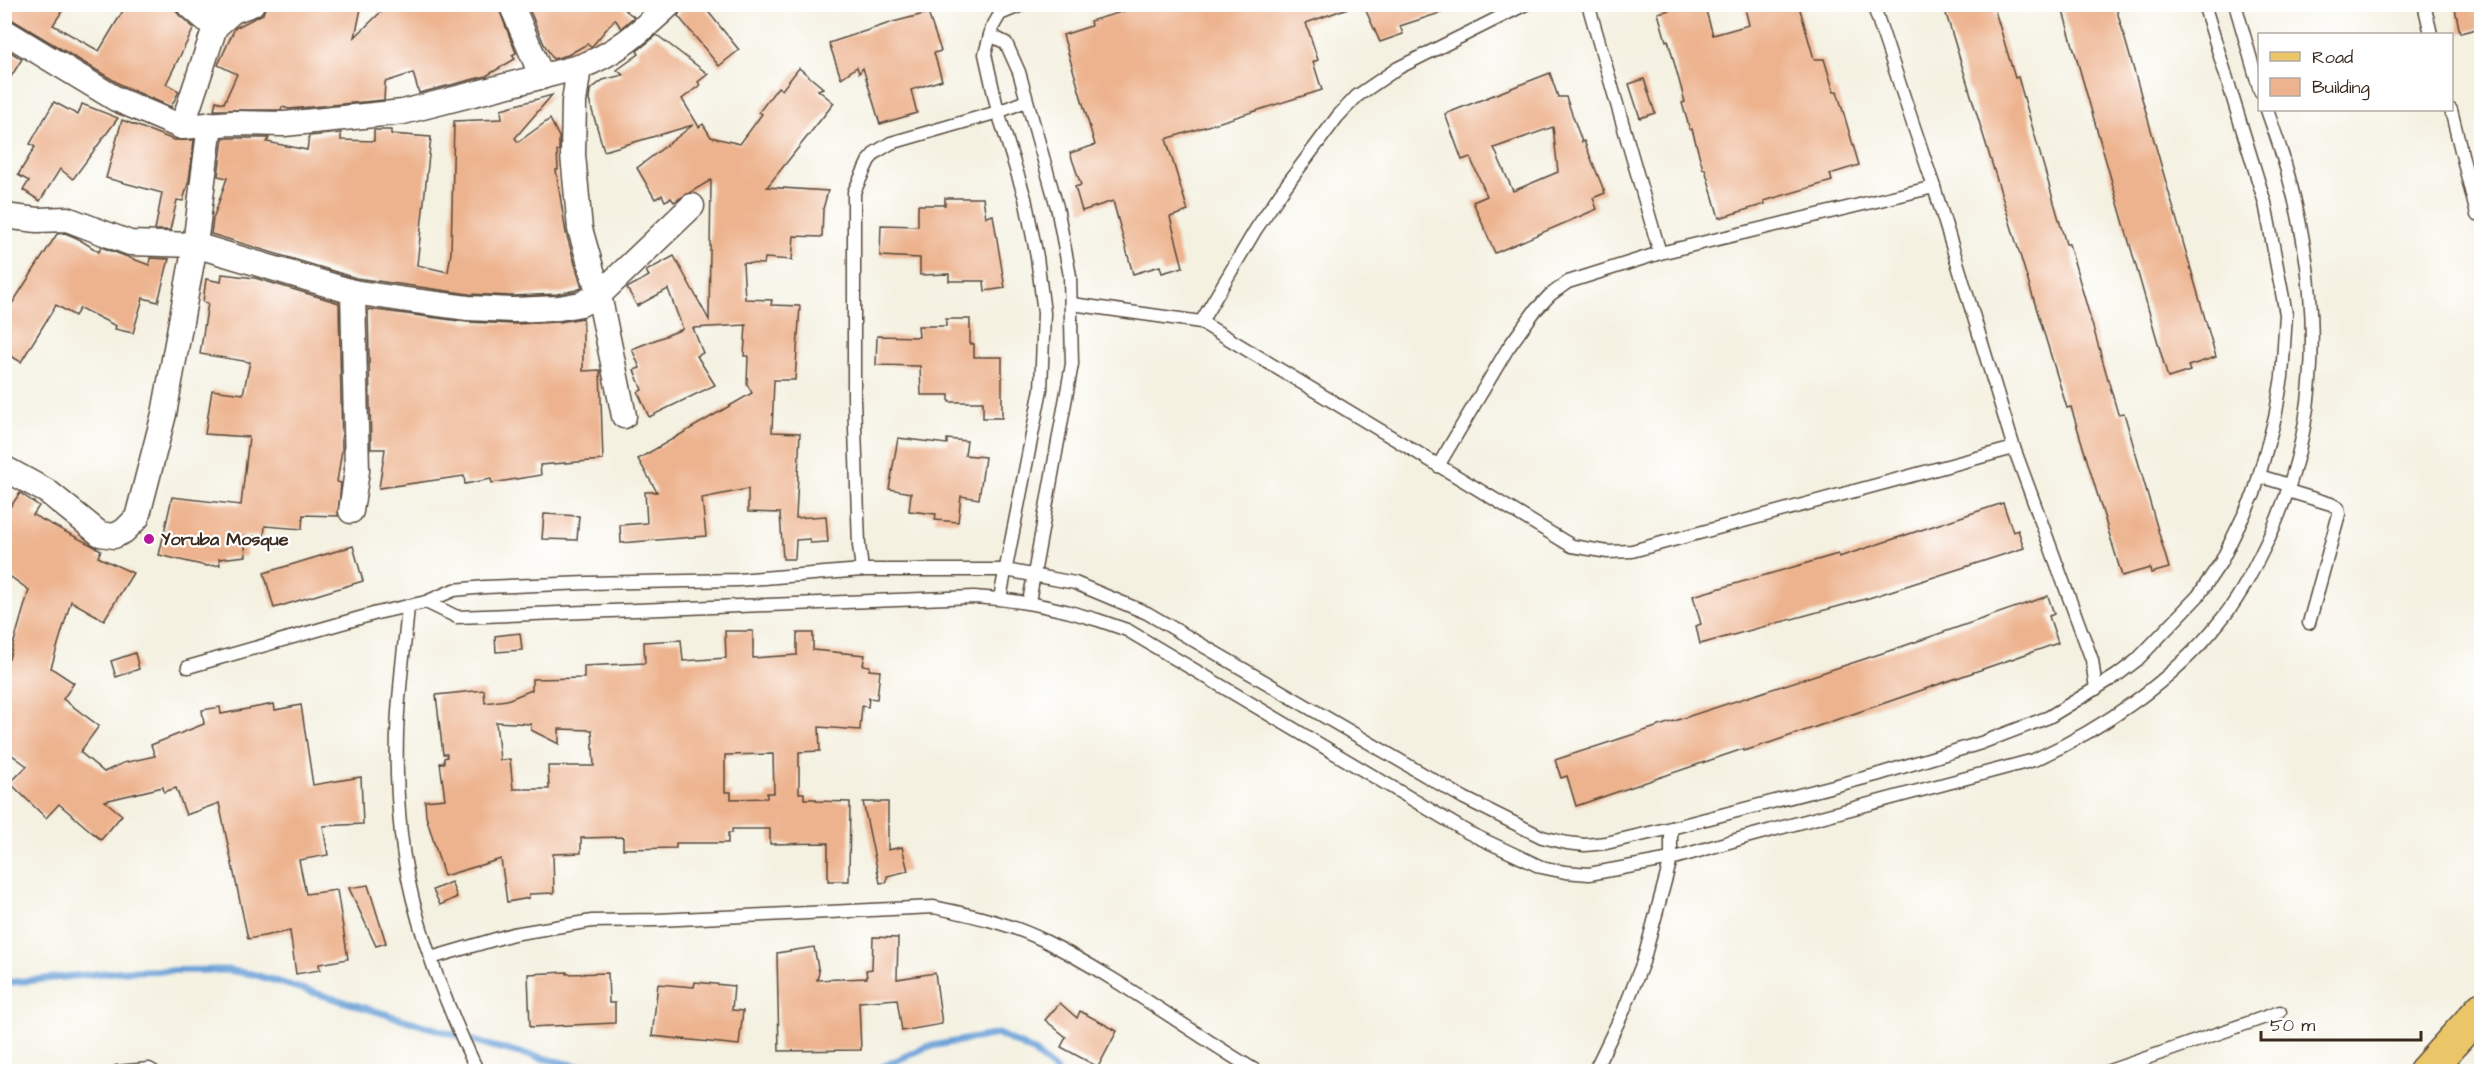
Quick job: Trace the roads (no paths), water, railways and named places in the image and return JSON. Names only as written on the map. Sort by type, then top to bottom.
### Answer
[{"type":"main road","points":[[2425,1071],[2481,1009]]},
{"type":"street","points":[[188,4],[214,27]]},
{"type":"street","points":[[182,127],[214,27],[233,10],[252,4]]},
{"type":"street","points":[[511,4],[542,77]]},
{"type":"street","points":[[4,31],[116,99],[182,127],[210,124],[284,124],[403,112],[579,68],[599,60],[638,34],[670,4]]},
{"type":"street","points":[[579,68],[574,102],[573,155],[580,229],[599,295],[624,416]]},
{"type":"street","points":[[4,468],[48,492],[100,534],[114,536],[132,524],[141,508],[146,479],[164,414],[195,245],[210,124]]},
{"type":"street","points":[[4,216],[37,220],[67,219],[130,243],[195,245],[353,292],[468,308],[513,310],[559,308],[582,304],[599,295],[692,206]]},
{"type":"street","points":[[351,511],[357,471],[353,292]]},
{"type":"lane","points":[[1000,598],[1041,390],[1044,313],[1037,257],[1025,198],[998,112],[985,54],[995,21],[1000,14],[1024,4]]},
{"type":"lane","points":[[1202,322],[1256,229],[1282,191],[1338,116],[1357,96],[1398,68],[1526,4]]},
{"type":"lane","points":[[1588,4],[1660,253]]},
{"type":"lane","points":[[1873,4],[1934,188],[2014,448],[2092,660],[2096,689]]},
{"type":"lane","points":[[188,667],[426,602],[454,590],[485,587],[738,580],[862,570],[1006,570],[1036,574],[1092,589],[1147,613],[1404,765],[1542,837],[1585,845],[1606,843],[1671,828],[1876,775],[1981,743],[2049,717],[2096,689],[2137,660],[2198,596],[2221,562],[2240,526],[2259,476],[2275,418],[2282,377],[2286,314],[2265,203],[2204,4]]},
{"type":"lane","points":[[2235,4],[2258,87]]},
{"type":"lane","points":[[2424,4],[2431,33]]},
{"type":"lane","points":[[990,35],[1006,43],[1019,72],[1065,243],[1072,304],[1072,364],[1036,574],[1029,602]]},
{"type":"lane","points":[[862,570],[859,545],[854,398],[854,192],[869,160],[876,152],[891,143],[998,112],[1026,101]]},
{"type":"lane","points":[[426,602],[457,617],[883,599],[1000,598],[1029,602],[1089,615],[1127,630],[1469,833],[1541,867],[1589,874],[1671,859],[1824,815],[2034,760],[2066,745],[2128,705],[2169,674],[2222,620],[2241,592],[2266,544],[2289,488],[2306,420],[2312,381],[2311,291],[2290,184],[2266,111]]},
{"type":"lane","points":[[2451,111],[2477,215]]},
{"type":"lane","points":[[1438,466],[1508,348],[1534,312],[1550,295],[1568,282],[1660,253],[1934,188]]},
{"type":"lane","points":[[1072,304],[1202,322],[1572,546],[1608,552],[1632,551],[2014,448]]},
{"type":"lane","points":[[2259,476],[2338,508],[2339,514],[2309,623]]},
{"type":"lane","points":[[408,606],[399,690],[398,800],[401,836],[408,879],[431,958],[478,1071]]},
{"type":"lane","points":[[1594,1071],[1624,1010],[1643,962],[1671,859],[1671,828]]},
{"type":"lane","points":[[431,958],[513,934],[592,921],[934,907],[992,921],[1042,940],[1083,962],[1258,1071]]},
{"type":"lane","points":[[2106,1071],[2280,1012]]},
{"type":"lane","points":[[117,1071],[149,1069],[154,1071]]},
{"type":"waterway","points":[[4,983],[125,971],[227,970],[252,974],[495,1047],[602,1072]]},
{"type":"waterway","points":[[871,1072],[926,1047],[998,1034],[1033,1051],[1057,1072]]},
{"type":"place","name":"Yoruba Mosque","points":[[149,539]]}]
